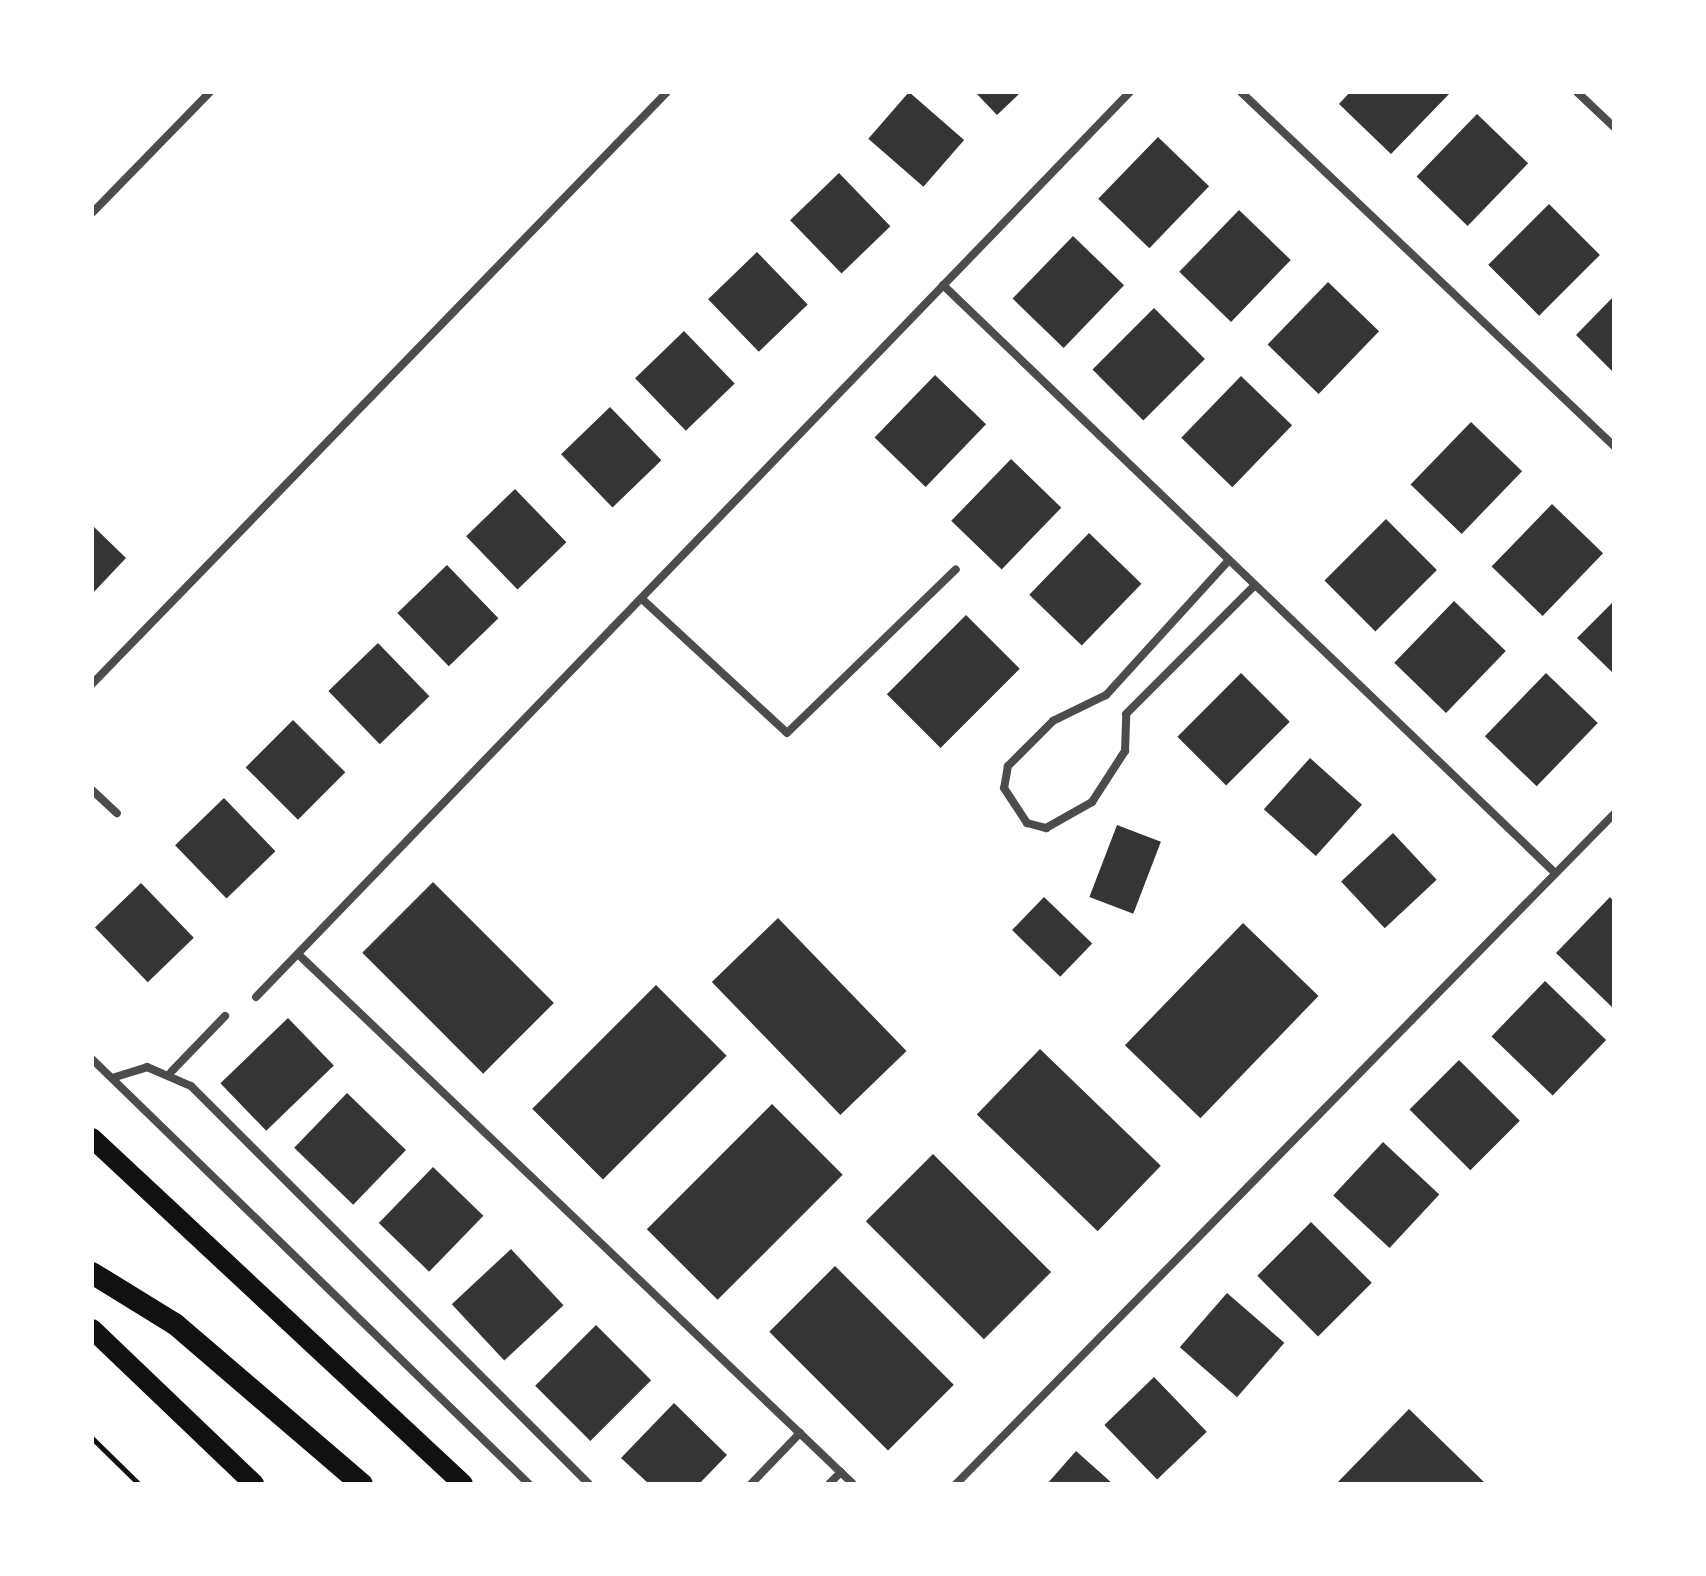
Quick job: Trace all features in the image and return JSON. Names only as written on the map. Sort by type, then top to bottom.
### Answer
[{"type":"highway","points":[[92,1273],[175,1324],[362,1484]]},
{"type":"main road","points":[[92,1120],[131,1171]]},
{"type":"main road","points":[[92,1138],[131,1171],[463,1484]]},
{"type":"main road","points":[[92,1329],[254,1484]]},
{"type":"street","points":[[92,213],[210,92]]},
{"type":"street","points":[[92,684],[667,92]]},
{"type":"street","points":[[256,997],[1130,92]]},
{"type":"street","points":[[1241,92],[1614,446]]},
{"type":"street","points":[[1577,92],[1614,127]]},
{"type":"street","points":[[943,285],[1555,873]]},
{"type":"street","points":[[1229,560],[1106,695],[1053,721],[1008,766],[1004,788],[1027,823],[1046,828],[1092,802],[1125,751],[1126,714],[1255,585]]},
{"type":"street","points":[[642,599],[787,733],[956,569]]},
{"type":"street","points":[[92,790],[117,813]]},
{"type":"street","points":[[956,1484],[1614,814]]},
{"type":"street","points":[[298,954],[853,1484]]},
{"type":"street","points":[[171,1072],[225,1016]]},
{"type":"street","points":[[92,1059],[529,1484]]},
{"type":"street","points":[[112,1078],[147,1067],[171,1072],[589,1484]]},
{"type":"street","points":[[751,1484],[800,1433]]},
{"type":"street","points":[[829,1484],[841,1472]]},
{"type":"path","points":[[92,1438],[139,1484]]},
{"type":"building","points":[[909,92],[964,140],[923,187],[868,139]]},
{"type":"building","points":[[975,92],[1021,92],[997,115]]},
{"type":"building","points":[[1350,92],[1451,92],[1391,154],[1339,104]]},
{"type":"building","points":[[1477,114],[1528,163],[1468,226],[1417,177]]},
{"type":"building","points":[[1158,137],[1209,186],[1149,248],[1098,199]]},
{"type":"building","points":[[839,173],[890,226],[841,273],[790,220]]},
{"type":"building","points":[[1549,204],[1600,255],[1539,316],[1488,265]]},
{"type":"building","points":[[1239,210],[1291,260],[1231,322],[1179,272]]},
{"type":"building","points":[[1073,236],[1124,285],[1064,348],[1013,299]]},
{"type":"building","points":[[757,252],[808,305],[759,352],[708,299]]},
{"type":"building","points":[[1328,282],[1379,331],[1319,394],[1268,345]]},
{"type":"building","points":[[1614,296],[1614,373],[1576,335]]},
{"type":"building","points":[[1154,308],[1205,359],[1143,420],[1092,370]]},
{"type":"building","points":[[684,331],[735,384],[686,431],[635,378]]},
{"type":"building","points":[[935,375],[986,424],[926,487],[875,438]]},
{"type":"building","points":[[1241,376],[1292,425],[1232,487],[1181,438]]},
{"type":"building","points":[[610,407],[661,460],[612,507],[561,454]]},
{"type":"building","points":[[1471,422],[1522,471],[1462,534],[1411,485]]},
{"type":"building","points":[[1011,459],[1061,508],[1002,569],[951,521]]},
{"type":"building","points":[[515,489],[566,542],[517,589],[466,536]]},
{"type":"building","points":[[1552,504],[1603,553],[1543,616],[1492,567]]},
{"type":"building","points":[[1386,519],[1437,570],[1375,631],[1324,581]]},
{"type":"building","points":[[92,525],[126,558],[92,594]]},
{"type":"building","points":[[1089,533],[1142,584],[1082,646],[1029,595]]},
{"type":"building","points":[[447,565],[498,618],[449,666],[397,613]]},
{"type":"building","points":[[1454,601],[1506,651],[1446,713],[1394,663]]},
{"type":"building","points":[[1614,601],[1614,674],[1577,638]]},
{"type":"building","points":[[966,615],[1020,669],[941,748],[887,694]]},
{"type":"building","points":[[378,643],[429,696],[380,744],[328,691]]},
{"type":"building","points":[[1241,673],[1290,722],[1226,785],[1177,737]]},
{"type":"building","points":[[1546,673],[1598,723],[1537,786],[1485,736]]},
{"type":"building","points":[[293,720],[345,772],[298,820],[246,767]]},
{"type":"building","points":[[1310,758],[1362,805],[1316,856],[1264,809]]},
{"type":"building","points":[[224,798],[275,851],[226,898],[175,845]]},
{"type":"building","points":[[1117,825],[1161,842],[1133,914],[1089,897]]},
{"type":"building","points":[[1393,833],[1437,880],[1385,928],[1341,881]]},
{"type":"building","points":[[433,882],[554,1003],[483,1074],[362,953]]},
{"type":"building","points":[[141,883],[194,938],[148,982],[95,927]]},
{"type":"building","points":[[1044,897],[1092,944],[1060,977],[1012,930]]},
{"type":"building","points":[[1610,897],[1614,902],[1614,1009],[1556,953]]},
{"type":"building","points":[[778,918],[907,1051],[840,1115],[712,982]]},
{"type":"building","points":[[1243,923],[1319,996],[1200,1118],[1125,1045]]},
{"type":"building","points":[[1545,981],[1606,1040],[1553,1095],[1492,1036]]},
{"type":"building","points":[[656,985],[727,1056],[603,1179],[532,1109]]},
{"type":"building","points":[[288,1018],[334,1065],[266,1131],[220,1083]]},
{"type":"building","points":[[1040,1049],[1161,1166],[1098,1231],[977,1114]]},
{"type":"building","points":[[1459,1060],[1520,1121],[1470,1170],[1410,1109]]},
{"type":"building","points":[[347,1093],[406,1150],[353,1205],[294,1148]]},
{"type":"building","points":[[772,1104],[843,1175],[718,1300],[647,1229]]},
{"type":"building","points":[[1383,1142],[1439,1195],[1390,1248],[1333,1195]]},
{"type":"building","points":[[933,1154],[1051,1272],[984,1339],[866,1221]]},
{"type":"building","points":[[433,1167],[483,1216],[429,1272],[379,1223]]},
{"type":"building","points":[[1311,1222],[1372,1283],[1318,1337],[1257,1276]]},
{"type":"building","points":[[511,1249],[564,1305],[504,1361],[452,1304]]},
{"type":"building","points":[[835,1266],[954,1385],[888,1451],[769,1332]]},
{"type":"building","points":[[1227,1293],[1284,1343],[1237,1397],[1180,1347]]},
{"type":"building","points":[[596,1325],[651,1380],[590,1441],[535,1386]]},
{"type":"building","points":[[1154,1377],[1207,1432],[1157,1480],[1104,1425]]},
{"type":"building","points":[[674,1403],[727,1455],[699,1484],[649,1484],[621,1458]]},
{"type":"building","points":[[1409,1409],[1486,1484],[1336,1484]]},
{"type":"building","points":[[1076,1451],[1113,1484],[1047,1484]]}]
